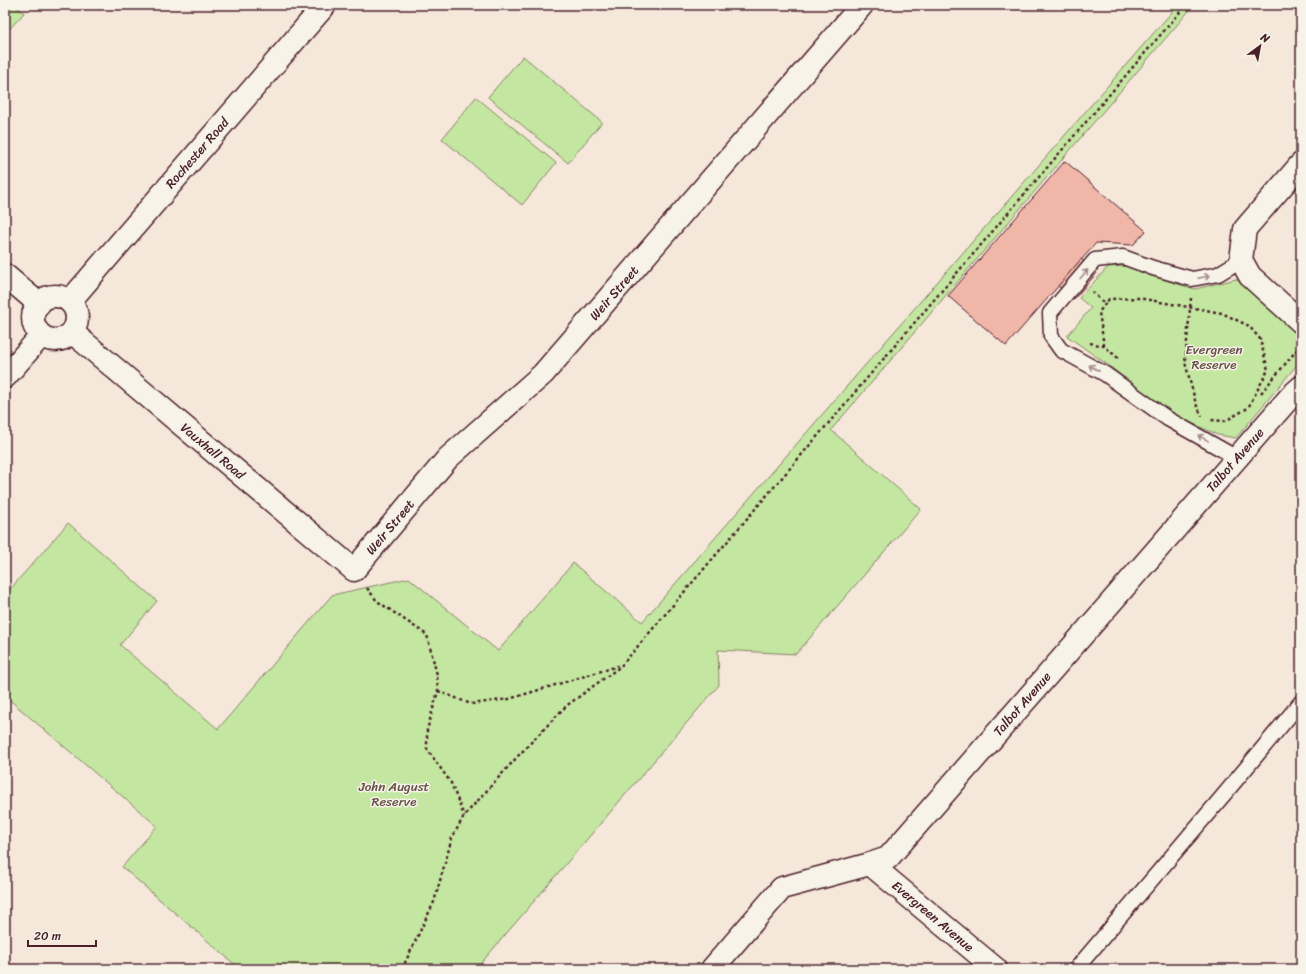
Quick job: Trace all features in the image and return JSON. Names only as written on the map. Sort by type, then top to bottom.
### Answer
[{"type":"street","name":"Rochester Road","points":[[70,301],[325,5]]},
{"type":"street","name":"Weir Street","points":[[354,570],[448,458],[543,374],[862,5]]},
{"type":"street","points":[[1301,164],[1245,229],[1241,260],[1250,276],[1301,322]]},
{"type":"street","points":[[5,275],[39,304]]},
{"type":"street","points":[[53,296],[62,297],[70,301],[75,307],[78,320],[73,333],[64,339],[56,341],[49,340],[41,336],[36,330],[33,317],[39,304],[45,298],[53,296]]},
{"type":"street","name":"Vauxhall Road","points":[[73,333],[354,570]]},
{"type":"street","points":[[5,377],[41,336]]},
{"type":"street","name":"Talbot Avenue","points":[[712,969],[782,888],[888,858],[1291,396],[1301,387]]},
{"type":"street","name":"Evergreen Avenue","points":[[870,864],[996,969]]},
{"type":"lane","points":[[1237,458],[1168,419],[1104,374],[1061,350],[1050,336],[1050,314],[1095,260],[1123,257],[1153,268],[1192,279],[1218,274],[1241,260]]},
{"type":"lane","points":[[1076,969],[1301,702]]},
{"type":"path","points":[[402,969],[434,902],[452,838],[464,816],[566,706],[621,666],[1186,5]]},
{"type":"path","points":[[1192,279],[1185,362],[1196,404],[1217,446]]},
{"type":"path","points":[[1104,346],[1099,312],[1109,299],[1138,298],[1222,314],[1249,326],[1260,340],[1268,370],[1248,408]]},
{"type":"path","points":[[354,570],[377,601],[427,635],[437,675],[438,691],[427,730],[427,749],[451,783],[464,816]]},
{"type":"path","points":[[438,691],[471,704],[509,699],[621,666]]},
{"type":"green space","points":[[5,5],[15,5],[24,13],[5,34]]},
{"type":"green space","name":"John August Reserve","points":[[1178,5],[1194,5],[831,430],[921,509],[796,654],[718,650],[719,685],[476,969],[240,969],[122,867],[157,826],[5,696],[5,595],[68,523],[157,601],[120,645],[218,729],[332,595],[409,578],[498,651],[573,563],[642,622]]},
{"type":"green space","points":[[523,56],[602,122],[568,163],[488,97]]},
{"type":"green space","points":[[476,97],[556,163],[522,205],[442,139]]},
{"type":"green space","name":"Evergreen Reserve","points":[[1127,266],[1148,275],[1195,289],[1236,279],[1301,336],[1301,360],[1236,438],[1218,435],[1170,413],[1108,365],[1067,336],[1091,308],[1079,298],[1108,267]]},
{"type":"building","points":[[1065,161],[1146,231],[1133,245],[1096,243],[1006,346],[948,296]]},
{"type":"building","points":[[1081,259],[1097,273],[1074,299],[1058,286]]}]
